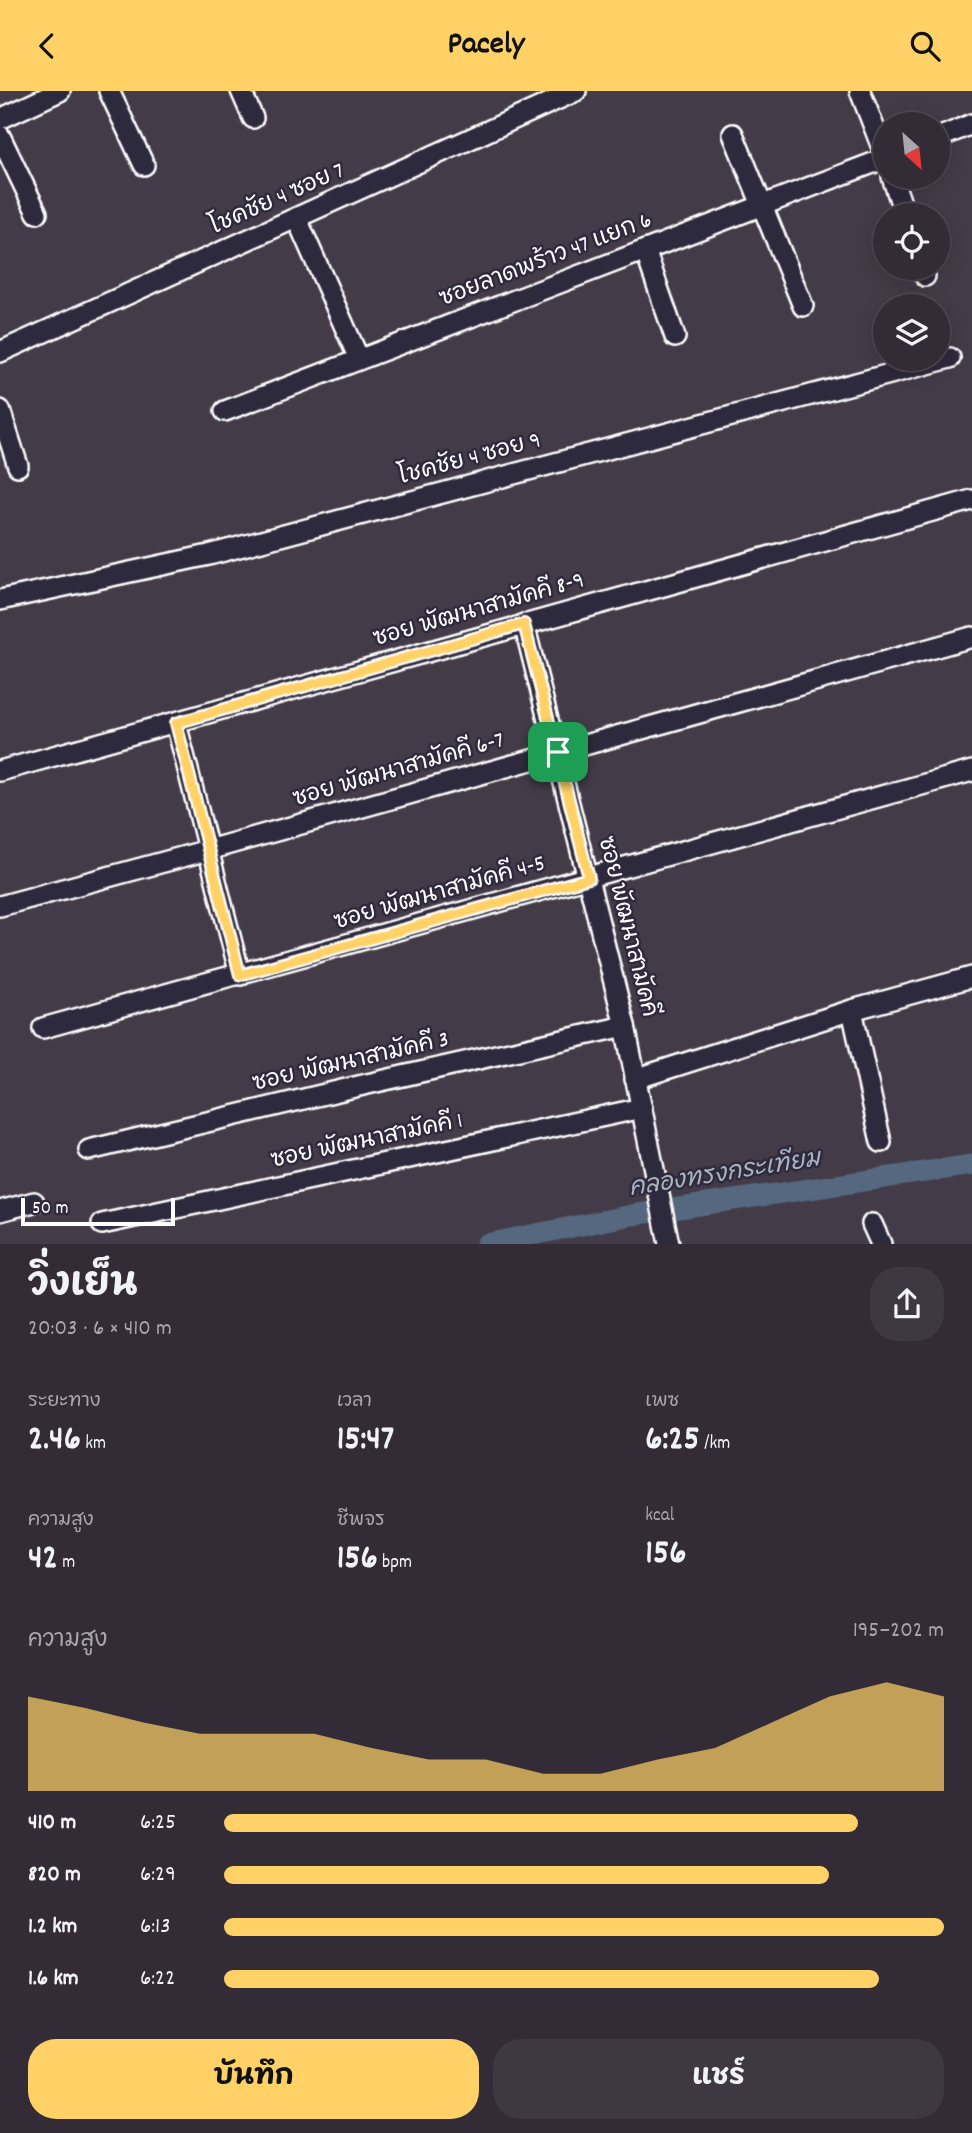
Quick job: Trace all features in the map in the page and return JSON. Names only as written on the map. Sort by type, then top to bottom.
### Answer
[{"type":"street","points":[[0,119],[61,91]]},
{"type":"street","points":[[109,91],[145,165]]},
{"type":"street","points":[[241,91],[253,118]]},
{"type":"street","name":"โชคชัย 4 ซอย 7","points":[[0,352],[576,91]]},
{"type":"street","points":[[860,91],[873,124]]},
{"type":"street","points":[[950,133],[972,124]]},
{"type":"street","points":[[733,134],[803,306]]},
{"type":"street","points":[[0,135],[37,213]]},
{"type":"street","name":"ซอยลาดพร้าว 47 แยก 6","points":[[225,411],[873,163]]},
{"type":"street","points":[[298,219],[359,359]]},
{"type":"street","points":[[645,250],[676,337]]},
{"type":"street","name":"โชคชัย 4 ซอย 9","points":[[0,600],[209,555],[901,371]]},
{"type":"street","points":[[0,410],[18,466]]},
{"type":"street","name":"ซอย พัฒนาสามัคคี 8-9","points":[[0,771],[972,500]]},
{"type":"street","name":"ซอย พัฒนาสามัคคี","points":[[524,624],[625,1026],[669,1244]]},
{"type":"street","name":"ซอย พัฒนาสามัคคี 6-7","points":[[0,906],[972,637]]},
{"type":"street","points":[[176,723],[240,975]]},
{"type":"street","name":"ซอย พัฒนาสามัคคี 4-5","points":[[43,1028],[972,771]]},
{"type":"street","points":[[635,1079],[852,1010],[972,977]]},
{"type":"street","points":[[852,1010],[881,1142]]},
{"type":"street","name":"ซอย พัฒนาสามัคคี 3","points":[[89,1150],[625,1026]]},
{"type":"street","name":"ซอย พัฒนาสามัคคี 1","points":[[102,1224],[642,1108]]},
{"type":"street","points":[[0,1211],[34,1202]]},
{"type":"street","points":[[872,1224],[881,1244]]},
{"type":"waterway","name":"คลองทรงกระเทียม","points":[[486,1244],[632,1215],[972,1165]]},
{"type":"route","points":[[524,624],[558,752],[589,878],[240,975],[176,723],[524,624]]}]
